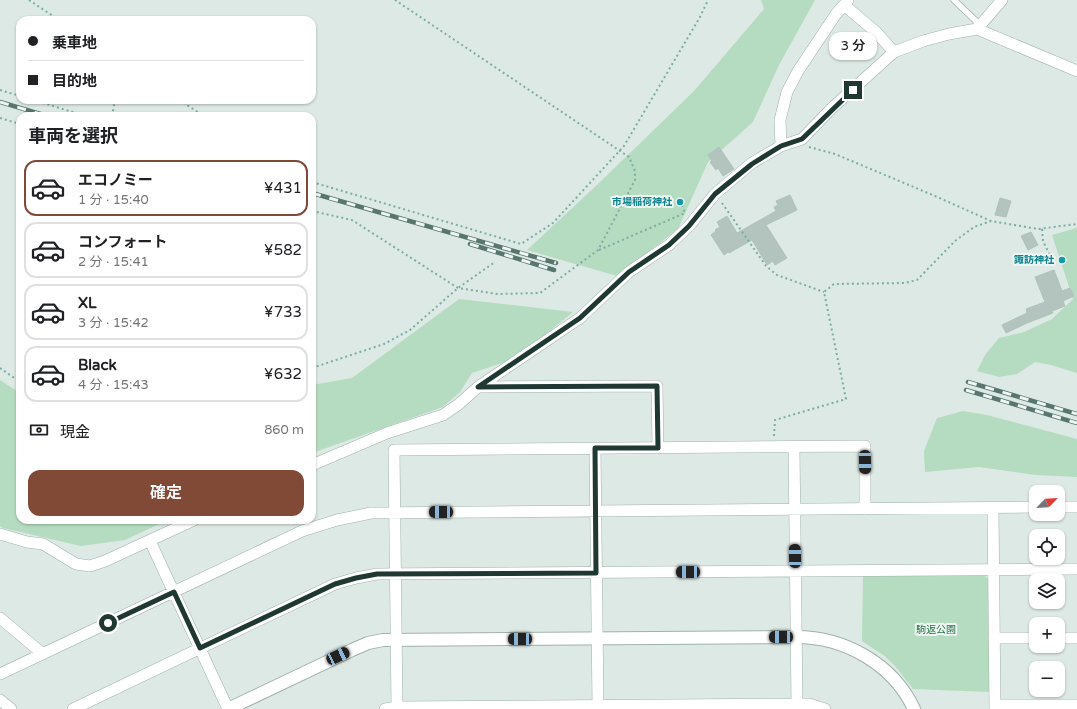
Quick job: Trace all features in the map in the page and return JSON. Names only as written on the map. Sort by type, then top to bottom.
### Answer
[{"type":"street","points":[[977,29],[1002,0]]},
{"type":"street","points":[[781,146],[780,120],[787,92],[802,64],[836,14],[846,2],[894,52]]},
{"type":"street","points":[[316,463],[387,432],[443,415],[459,404],[478,387],[580,318],[629,272],[669,245],[689,226],[715,194],[752,164],[781,146],[802,139],[832,108],[894,52],[923,41],[977,29],[1077,71]]},
{"type":"street","points":[[478,387],[657,386],[658,448]]},
{"type":"street","points":[[398,708],[394,450],[865,446],[865,509]]},
{"type":"street","points":[[794,447],[797,704]]},
{"type":"street","points":[[595,448],[598,705]]},
{"type":"street","points":[[0,674],[302,531],[353,516],[371,513],[1029,507]]},
{"type":"street","points":[[1065,507],[1077,507]]},
{"type":"street","points":[[993,508],[995,707],[1077,705]]},
{"type":"street","points":[[0,534],[27,542],[43,544],[76,564],[90,566],[106,561],[186,524]]},
{"type":"street","points":[[150,541],[228,709],[368,643],[383,640],[796,637],[812,637],[829,640],[846,646],[868,658],[888,672],[903,690],[914,709]]},
{"type":"street","points":[[73,709],[335,584],[377,574],[1077,569]]},
{"type":"street","points":[[0,618],[43,654]]},
{"type":"street","points":[[994,638],[1029,638]]},
{"type":"street","points":[[1065,638],[1077,638]]},
{"type":"street","points":[[0,700],[11,709]]},
{"type":"street","points":[[385,709],[598,705],[641,707],[810,704],[825,709]]},
{"type":"lane","points":[[954,0],[976,21],[977,29]]},
{"type":"path","points":[[29,0],[53,16]]},
{"type":"path","points":[[395,0],[629,157],[635,171],[635,180],[598,250]]},
{"type":"path","points":[[316,183],[521,244],[553,222],[620,151],[700,17],[708,0]]},
{"type":"path","points":[[0,90],[16,95]]},
{"type":"path","points":[[46,104],[73,112]]},
{"type":"path","points":[[185,104],[198,112]]},
{"type":"path","points":[[0,118],[16,123]]},
{"type":"path","points":[[802,139],[808,146],[835,154],[991,221],[1038,230],[1077,224]]},
{"type":"path","points":[[715,194],[766,266],[777,275],[824,292]]},
{"type":"path","points":[[682,205],[685,213]]},
{"type":"path","points":[[316,212],[352,220],[458,288],[498,294],[540,293],[598,250],[691,210]]},
{"type":"path","points":[[824,292],[834,284],[905,283],[916,280],[955,241],[974,227],[991,221]]},
{"type":"path","points":[[1042,229],[1043,242],[1054,265],[1059,261]]},
{"type":"path","points":[[316,367],[384,344],[410,330],[458,288],[495,262]]},
{"type":"path","points":[[774,447],[774,420],[846,399],[824,292]]},
{"type":"path","points":[[0,368],[16,379]]},
{"type":"green space","points":[[761,0],[815,0],[779,65],[753,122],[708,162],[678,229],[617,276],[527,250],[694,91],[764,9]]},
{"type":"green space","points":[[1077,228],[1077,373],[1035,362],[1017,374],[999,377],[977,371],[985,355],[999,338],[1024,332],[1052,319],[1073,299],[1052,235]]},
{"type":"green space","points":[[459,299],[573,312],[517,358],[472,373],[460,392],[443,407],[316,452],[316,384],[352,378]]},
{"type":"green space","points":[[0,380],[16,390],[16,524],[159,524],[125,540],[81,546],[3,528],[0,526]]},
{"type":"green space","points":[[963,411],[987,415],[1077,439],[1077,477],[1036,475],[979,467],[925,472],[924,451],[937,418]]},
{"type":"green space","name":"駒返公園","points":[[984,575],[990,581],[990,692],[913,689],[886,657],[862,641],[863,576]]},
{"type":"building","points":[[719,147],[734,169],[723,176],[718,168],[716,170],[710,162],[712,161],[708,155]]},
{"type":"building","points":[[790,195],[797,210],[766,225],[787,258],[775,265],[773,261],[767,265],[752,240],[724,255],[711,235],[720,227],[717,222],[727,216],[737,233],[776,211],[774,207],[778,205],[776,201]]},
{"type":"building","points":[[1000,198],[1011,201],[1006,217],[995,215]]},
{"type":"building","points":[[1031,232],[1038,245],[1028,250],[1021,236]]},
{"type":"building","points":[[1054,270],[1062,291],[1070,288],[1074,296],[1063,301],[1065,306],[1052,311],[1053,313],[1006,333],[1002,325],[1027,313],[1026,309],[1045,302],[1035,277]]},
{"type":"railway","points":[[0,102],[34,112]]},
{"type":"railway","points":[[316,194],[556,263]]},
{"type":"railway","points":[[470,244],[554,270]]},
{"type":"railway","points":[[968,382],[1077,414]]},
{"type":"railway","points":[[966,390],[1077,423]]},
{"type":"place","name":"市場稲荷神社","points":[[680,202]]},
{"type":"place","name":"諏訪神社","points":[[1062,260]]},
{"type":"route","points":[[108,623],[174,592],[200,648],[335,584],[377,574],[596,573],[595,448],[658,448],[657,386],[478,387],[580,318],[629,272],[669,245],[689,226],[715,194],[752,164],[781,146],[802,139],[832,108],[853,90]]}]
